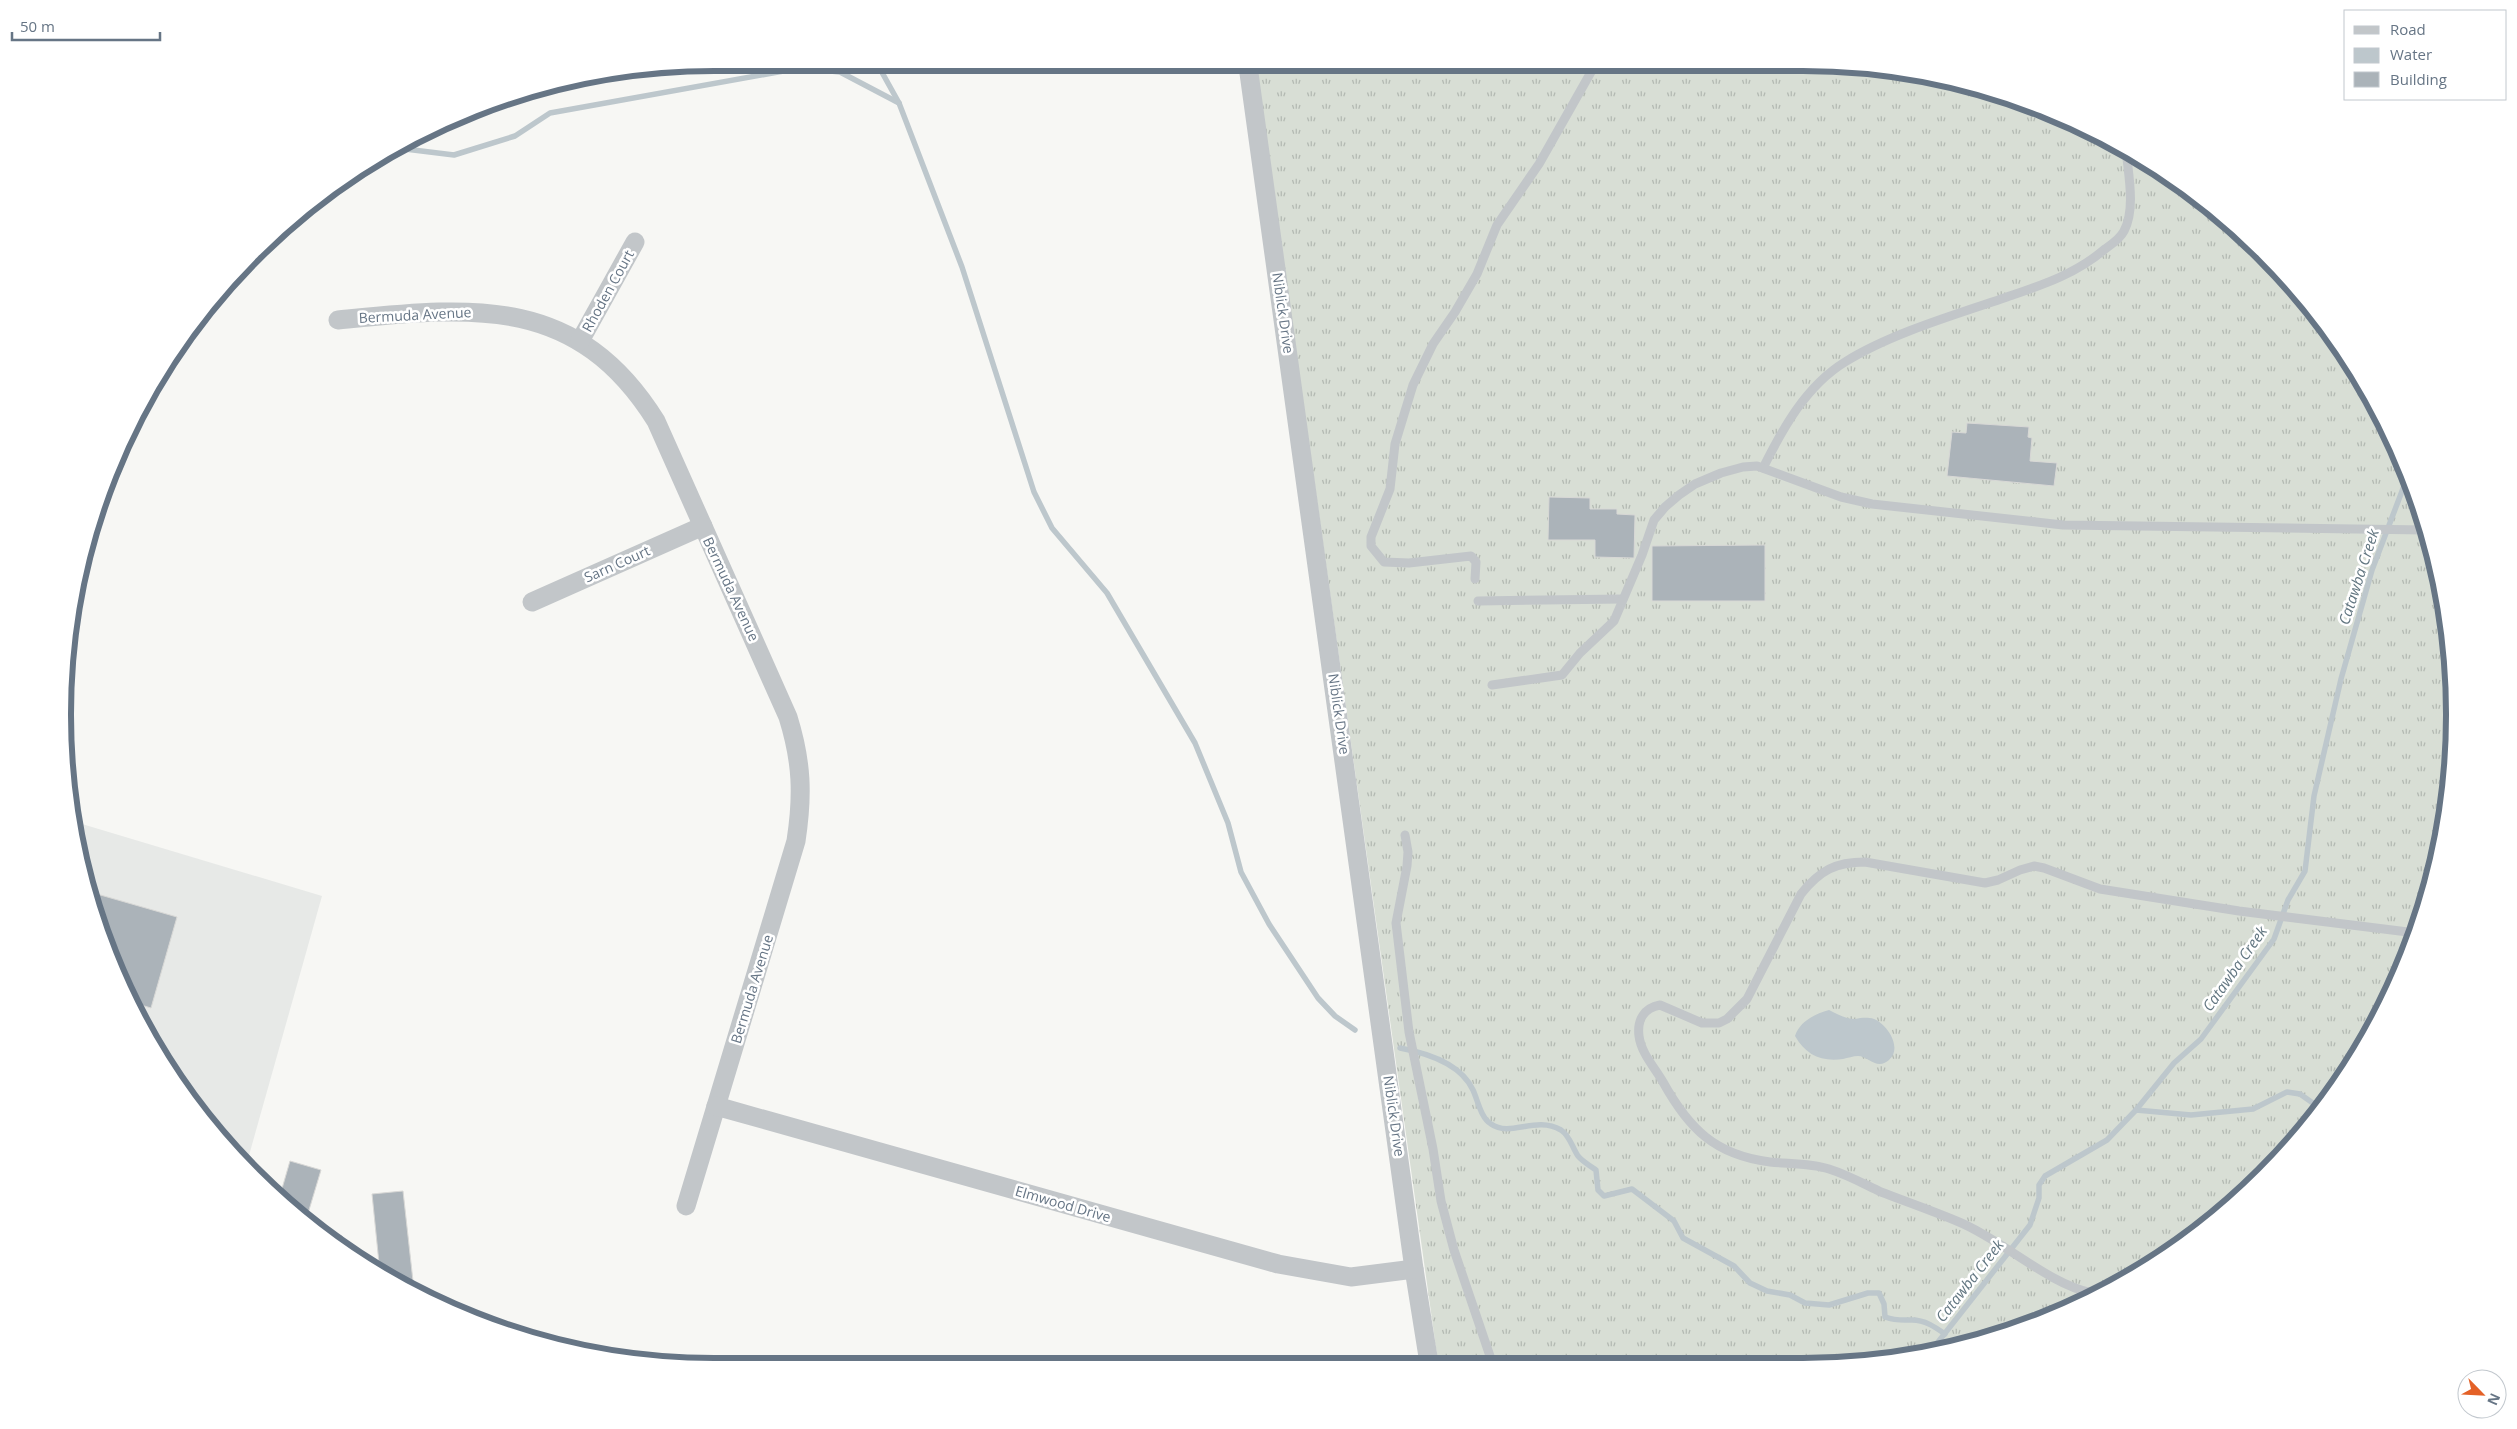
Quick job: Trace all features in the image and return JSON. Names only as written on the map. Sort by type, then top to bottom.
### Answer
[{"type":"street","name":"Niblick Drive","points":[[1249,71],[1414,1268],[1429,1358]]},
{"type":"street","name":"Rhoden Court","points":[[580,341],[635,242]]},
{"type":"street","name":"Bermuda Avenue","points":[[338,320],[409,313],[461,311],[500,314],[556,329],[580,341],[621,375],[645,404],[674,459],[788,717],[799,760],[801,778],[799,818],[789,868],[686,1206]]},
{"type":"street","name":"Sarn Court","points":[[532,602],[703,526]]},
{"type":"street","name":"Elmwood Drive","points":[[716,1106],[1278,1264],[1350,1277],[1414,1268]]},
{"type":"lane","points":[[1475,579],[1476,562],[1471,556],[1409,563],[1384,562],[1371,546],[1371,537],[1390,489],[1395,444],[1413,385],[1422,363],[1468,290],[1497,225],[1539,164],[1592,71]]},
{"type":"lane","points":[[1763,468],[1801,402],[1844,362],[1866,350],[1922,327],[2057,280],[2100,254],[2117,240],[2124,232],[2130,208],[2127,159]]},
{"type":"lane","points":[[1492,685],[1562,675],[1580,653],[1609,628],[1642,555],[1654,520],[1664,507],[1695,484],[1721,473],[1752,466],[1763,468],[1832,494],[1872,504],[2006,520],[2063,525],[2418,529]]},
{"type":"lane","points":[[1478,601],[1623,599]]},
{"type":"lane","points":[[1405,835],[1408,852],[1407,866],[1396,923],[1409,1032],[1433,1149],[1441,1201],[1452,1242],[1491,1358]]},
{"type":"lane","points":[[2086,1292],[2044,1271],[1960,1222],[1828,1168],[1747,1159],[1734,1155],[1718,1146],[1697,1130],[1682,1113],[1644,1050],[1639,1038],[1640,1020],[1646,1011],[1660,1005],[1702,1023],[1719,1023],[1727,1019],[1747,999],[1802,894],[1812,881],[1829,869],[1846,862],[1865,862],[1985,883],[2034,866],[2100,889],[2239,911],[2408,932]]},
{"type":"shaded area","points":[[81,824],[322,896],[249,1157],[204,1106],[180,1072],[157,1036],[138,999],[120,961],[105,921],[93,881]]},
{"type":"green space","points":[[1257,71],[1802,71],[1886,77],[1969,93],[2009,105],[2049,120],[2124,157],[2194,204],[2227,231],[2286,290],[2313,323],[2360,393],[2379,430],[2397,468],[2424,548],[2440,631],[2444,672],[2446,714],[2440,798],[2424,881],[2412,921],[2397,961],[2360,1036],[2313,1106],[2286,1139],[2227,1198],[2194,1225],[2124,1272],[2049,1309],[2009,1324],[1969,1336],[1928,1345],[1845,1356],[1802,1358],[1437,1358]]},
{"type":"water","points":[[1829,1010],[1848,1018],[1869,1018],[1879,1022],[1892,1037],[1894,1043],[1893,1055],[1885,1063],[1877,1064],[1858,1056],[1835,1060],[1821,1058],[1809,1052],[1799,1043],[1795,1036],[1797,1031],[1804,1022]]},
{"type":"building","points":[[1967,423],[2029,427],[2028,437],[2032,438],[2030,461],[2057,463],[2054,486],[1947,476],[1952,432],[1966,433]]},
{"type":"building","points":[[1549,497],[1590,498],[1590,509],[1617,509],[1617,514],[1635,515],[1634,558],[1595,557],[1595,540],[1548,540]]},
{"type":"building","points":[[1765,545],[1765,601],[1652,601],[1652,546]]},
{"type":"building","points":[[97,894],[177,917],[151,1008],[141,1005],[138,999],[120,961]]},
{"type":"building","points":[[290,1161],[321,1170],[308,1213],[282,1190]]},
{"type":"building","points":[[403,1191],[413,1282],[379,1263],[372,1194]]},
{"type":"waterway","points":[[408,149],[454,155],[515,136],[550,113],[783,71]]},
{"type":"waterway","points":[[830,71],[840,72],[899,103]]},
{"type":"waterway","points":[[881,71],[899,103],[962,267],[1034,492],[1052,528],[1107,593],[1195,743],[1228,823],[1241,872],[1269,924],[1318,998],[1335,1016],[1355,1030]]},
{"type":"waterway","name":"Catawba Creek","points":[[1937,1343],[2030,1225],[2039,1198],[2039,1185],[2045,1176],[2107,1140],[2136,1110],[2174,1063],[2201,1039],[2274,939],[2288,900],[2305,871],[2314,796],[2341,679],[2372,570],[2404,486]]},
{"type":"waterway","points":[[1400,1048],[1442,1061],[1460,1073],[1468,1081],[1480,1109],[1491,1124],[1507,1129],[1542,1125],[1551,1126],[1564,1132],[1578,1156],[1596,1170],[1598,1190],[1604,1196],[1632,1189],[1674,1221],[1683,1238],[1734,1266],[1750,1283],[1767,1291],[1790,1295],[1805,1303],[1829,1305],[1868,1293],[1879,1293],[1884,1304],[1885,1317],[1896,1320],[1921,1321],[1934,1326],[1945,1334]]},
{"type":"waterway","points":[[2136,1110],[2191,1115],[2253,1109],[2287,1092],[2300,1094],[2314,1104]]}]
